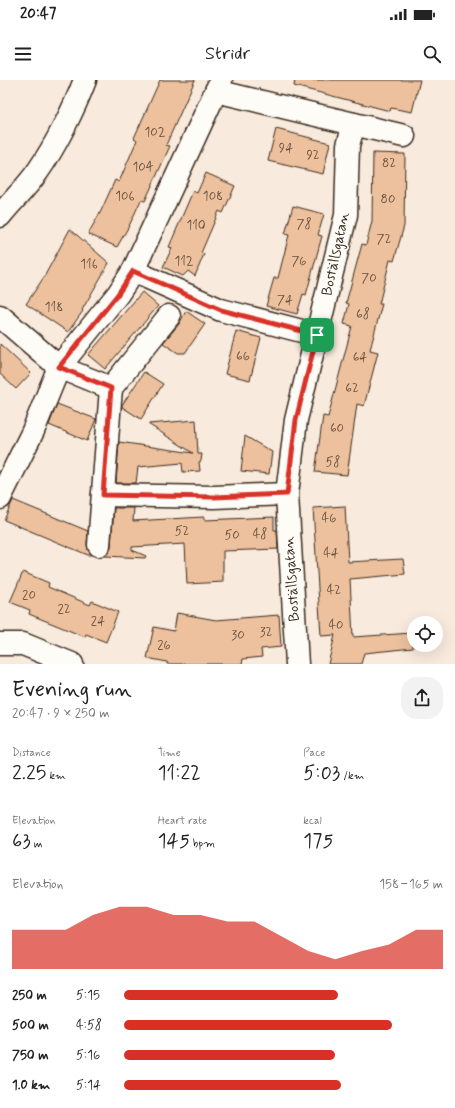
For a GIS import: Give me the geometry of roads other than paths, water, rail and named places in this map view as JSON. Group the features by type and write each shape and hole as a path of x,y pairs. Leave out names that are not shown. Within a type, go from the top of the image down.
{"street":[{"path":"0,216 38,171 60,134 78,99 85,80"},
{"path":"0,498 33,431 59,367 118,294 133,271 218,86 354,124 404,136"},
{"name":"Boställsgatan","path":"297,664 287,494 296,420 346,215 348,146 354,124"},
{"path":"133,271 221,310 317,335"},
{"path":"0,316 59,367 111,388"},
{"path":"99,545 111,388 169,316"},
{"path":"103,495 214,497 287,494"},
{"path":"0,644 23,644 72,664"}]}
